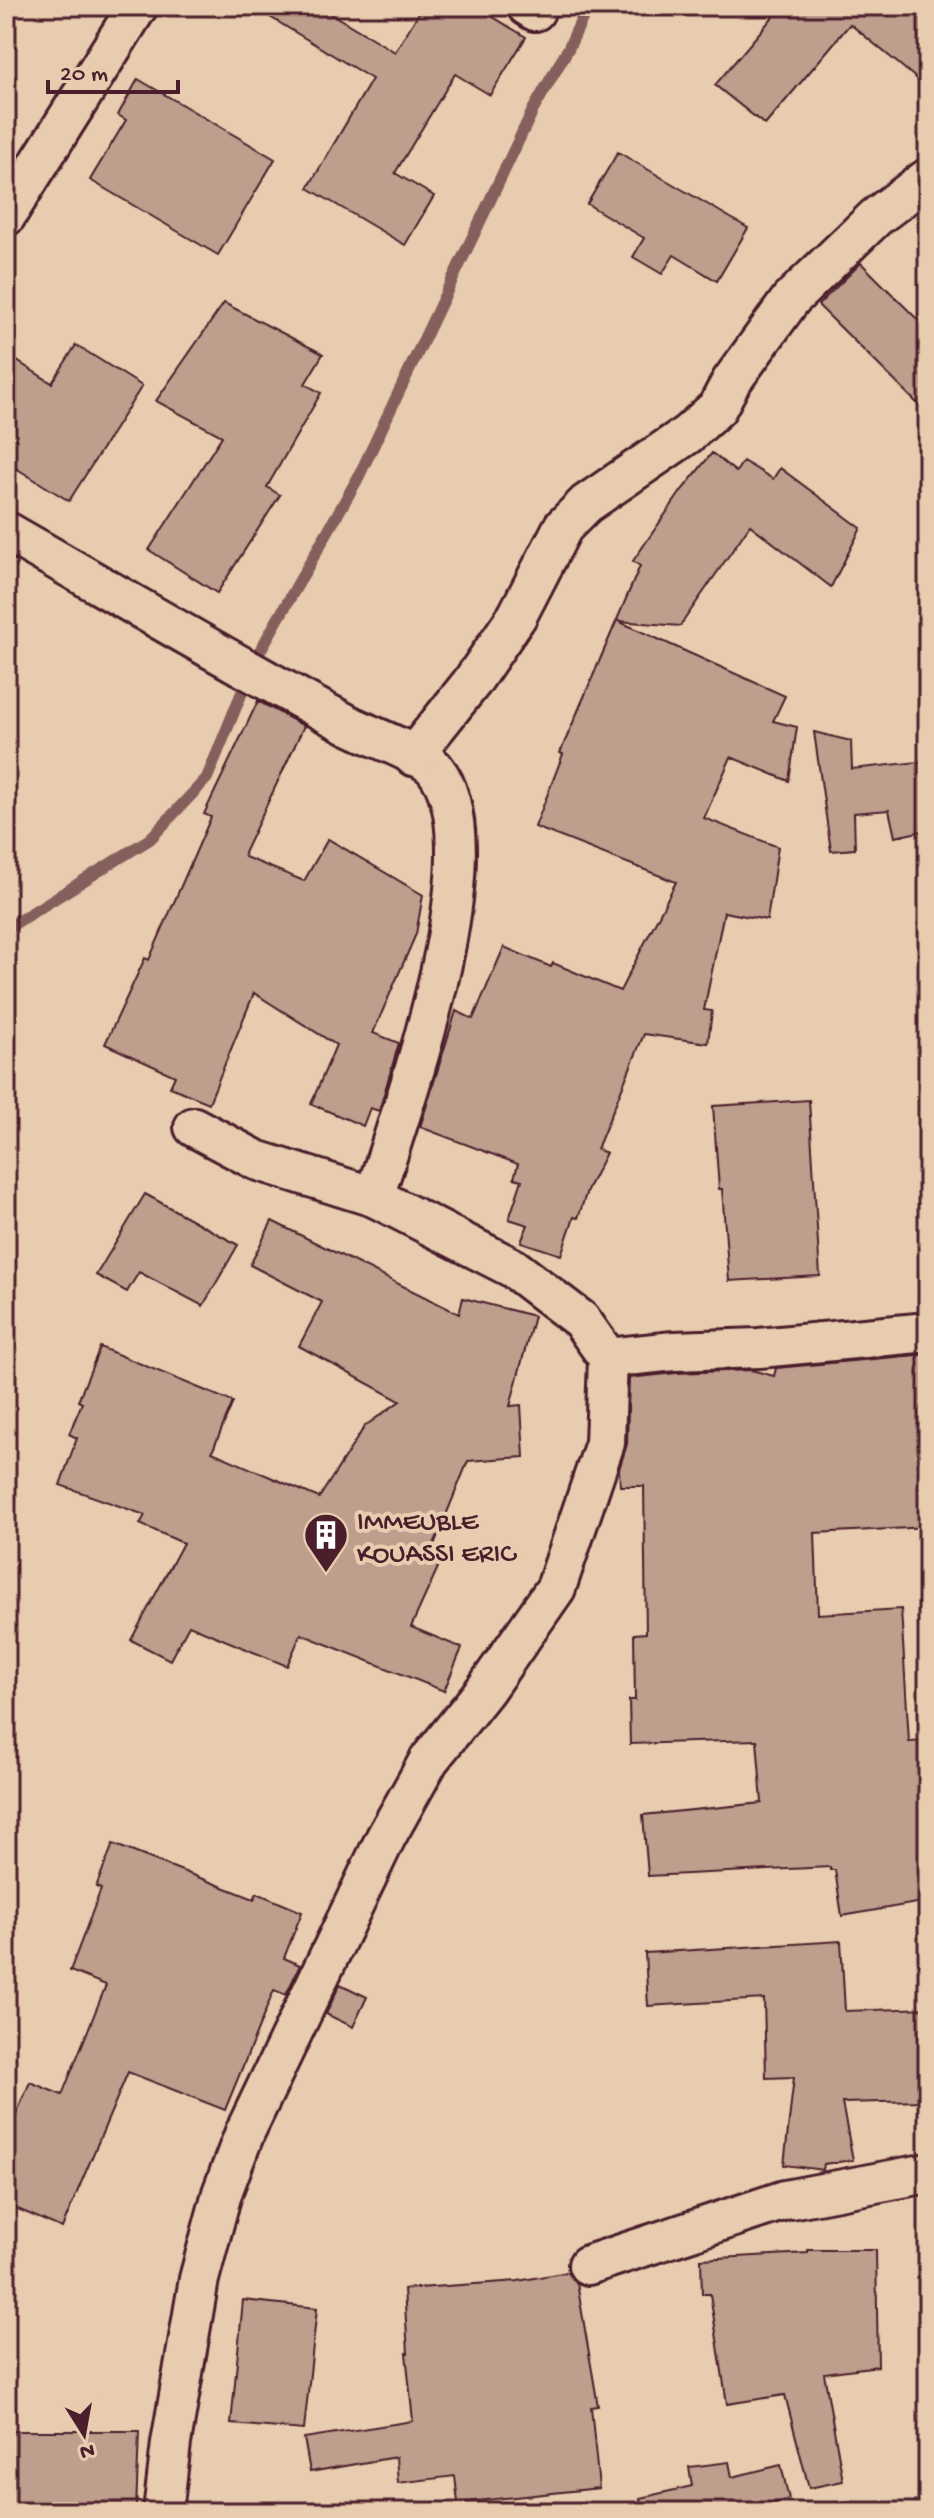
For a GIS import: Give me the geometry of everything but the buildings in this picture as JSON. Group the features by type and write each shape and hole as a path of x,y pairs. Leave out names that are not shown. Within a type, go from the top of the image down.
{"street":[{"path":"6,216 138,6"},
{"path":"413,756 472,682 517,616 563,527 586,504 688,434 717,408 731,382 791,299 876,217 928,178"},
{"path":"6,531 256,674 434,768 449,797 456,833 450,924 433,1011 374,1197"},
{"path":"163,2512 171,2443 199,2279 222,2193 245,2132 386,1837 429,1760 485,1690 556,1588 605,1443 608,1358 581,1320 513,1268 374,1197 256,1160 194,1127"},
{"path":"608,1358 928,1332"},
{"path":"588,2265 785,2200 928,2173"}],"waterway":[{"path":"6,929 150,839 207,778 256,658 358,478 533,110 568,49 588,6"}],"place":[{"name":"IMMEUBLE KOUASSI ERIC","path":"326,1574"}]}
